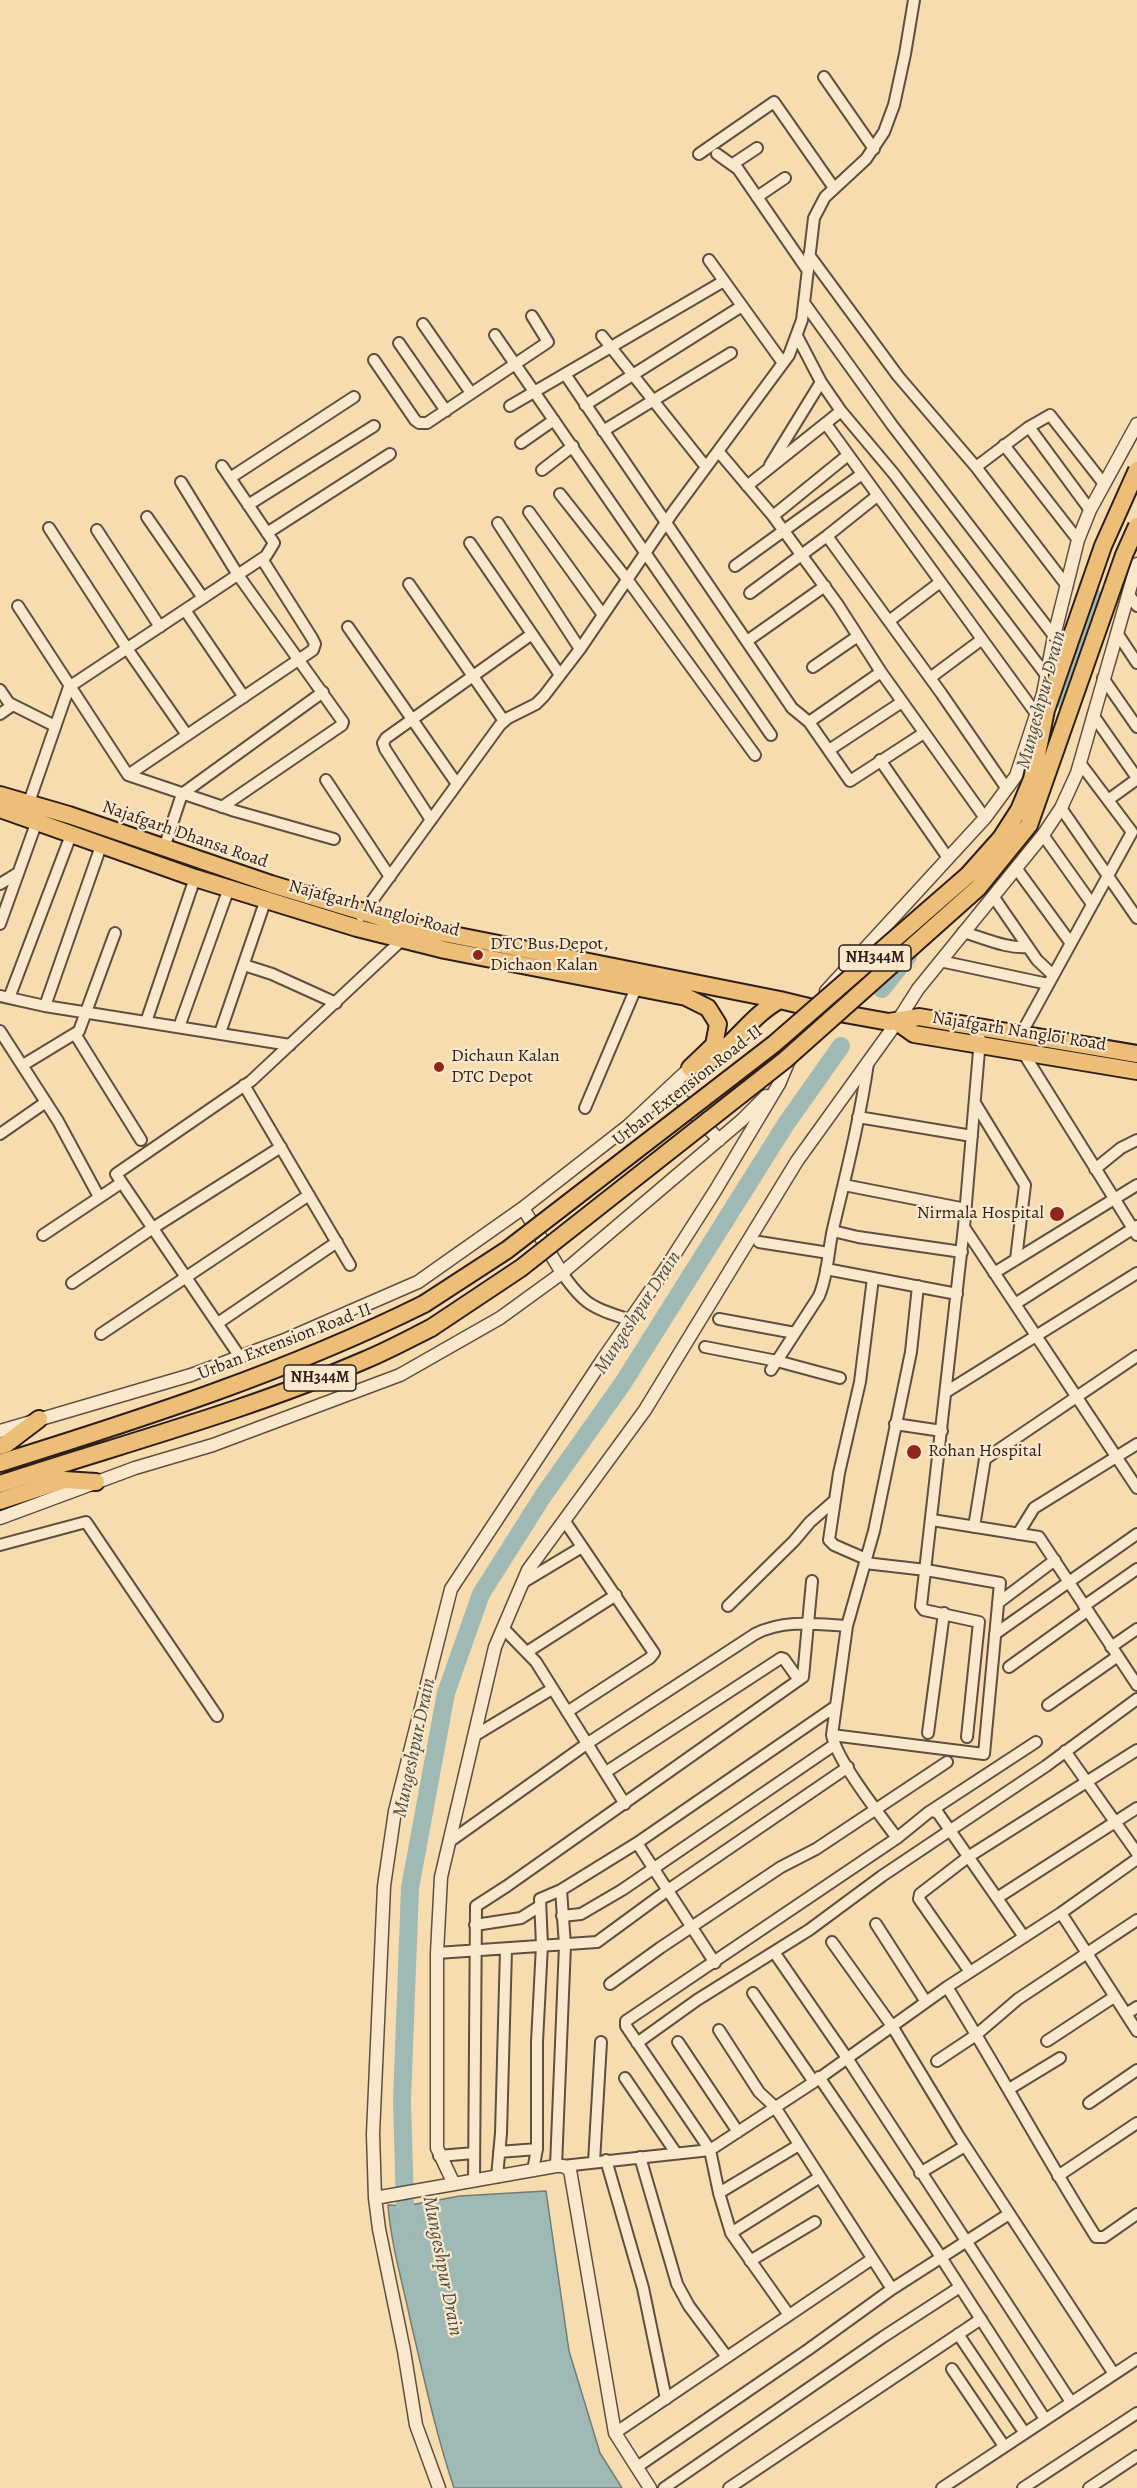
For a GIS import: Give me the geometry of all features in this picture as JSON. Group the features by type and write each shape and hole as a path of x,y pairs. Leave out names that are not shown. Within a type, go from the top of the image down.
{"main road":[{"name":"Urban Extension Road-II","path":"0,1462 287,1366 358,1337 424,1304 507,1250 774,1044 960,883 1001,838 1019,810 1032,779 1046,710 1103,546 1137,470"},
{"name":"NH344M","path":"0,1484 205,1419 296,1387 365,1360 431,1328 520,1268 785,1060 978,888 1029,825 1124,555 1137,526"},
{"name":"Najafgarh Dhansa Road","path":"0,795 30,814 164,848 270,884 360,920"},
{"name":"Najafgarh Nangloi Road","path":"0,809 30,814 71,835 101,846 266,899 527,959 636,988 686,997 701,1003 714,1015 718,1024 714,1045 690,1068"},
{"path":"527,959 780,1000"},
{"name":"Najafgarh Nangloi Road","path":"780,1000 813,1009 897,1022 919,1017 1024,1054 1137,1071"},
{"path":"690,1068 708,1063 726,1048 764,1008 780,1000"},
{"name":"Najafgarh Nangloi Road","path":"980,1037 1020,1036 1137,1054"},
{"path":"0,1446 39,1419"},
{"path":"0,1501 64,1480 96,1482"}],"street":[{"path":"360,920 504,721 536,704 580,649 666,522 783,363 797,336 805,304 814,218 825,197 874,149 884,132 894,105 914,0"},
{"path":"824,77 874,149"},
{"path":"699,154 774,102 834,188"},
{"path":"733,164 757,148"},
{"path":"717,154 733,164 808,271"},
{"path":"757,198 784,178"},
{"path":"809,255 898,376 975,467 1067,586"},
{"path":"709,260 783,363"},
{"path":"510,406 724,281"},
{"path":"805,304 892,425 1054,636"},
{"path":"585,405 742,306"},
{"path":"374,360 419,423 427,423 548,342 532,316"},
{"path":"423,324 471,393"},
{"path":"495,335 771,735"},
{"path":"602,336 706,467"},
{"path":"797,336 821,382 841,411 894,474 1047,675"},
{"path":"399,343 446,411"},
{"path":"603,431 731,353"},
{"path":"565,374 792,708 809,722 850,781 924,733"},
{"path":"765,472 821,382"},
{"path":"230,478 354,397"},
{"path":"747,486 841,411"},
{"path":"975,467 1029,427 1050,415 1104,484"},
{"path":"521,443 554,420"},
{"path":"826,424 1036,715"},
{"path":"439,2488 416,2426 402,2340 379,2229 375,2198 373,2134 384,1886 395,1811 452,1590 676,1252 779,1084 813,1009 985,818 1007,789 1021,764 1036,715 1078,540 1090,510 1137,424"},
{"path":"248,505 374,426"},
{"path":"1029,427 1090,510"},
{"path":"1004,445 1078,540"},
{"path":"542,470 573,447"},
{"path":"718,452 773,516 825,586 880,672 985,818"},
{"path":"267,533 390,454"},
{"path":"773,516 848,455"},
{"path":"0,924 18,873 30,814 55,726 69,687 262,559 274,543 222,466"},
{"path":"735,566 862,474"},
{"path":"181,482 238,575 342,719 342,725 222,807"},
{"path":"560,494 627,579 755,755"},
{"path":"750,593 877,496"},
{"path":"530,512 603,615"},
{"path":"147,517 203,598"},
{"path":"498,523 580,649"},
{"path":"49,528 128,650 187,735"},
{"path":"97,530 160,627"},
{"path":"827,536 1007,789"},
{"path":"470,543 560,675"},
{"path":"128,775 313,650 315,645 262,559"},
{"path":"454,2184 437,2148 437,1953 441,1877 495,1647 522,1582 528,1570 645,1410 796,1161 918,990 1043,835 1061,808 1080,763 1137,564"},
{"path":"889,621 939,583"},
{"path":"409,584 504,721"},
{"path":"747,641 825,586"},
{"path":"1128,593 1137,606"},
{"path":"18,606 128,775 222,807 334,839"},
{"path":"185,610 244,697"},
{"path":"348,627 457,784"},
{"path":"1117,633 1137,663"},
{"path":"431,820 383,743 386,738 532,634"},
{"path":"813,667 858,636"},
{"path":"930,678 981,640"},
{"path":"809,722 880,672"},
{"path":"1103,678 1137,727"},
{"path":"0,690 6,700 13,705 55,726"},
{"path":"164,848 182,794 323,692"},
{"path":"829,750 902,702"},
{"path":"0,714 13,705"},
{"path":"1093,715 1137,778 1108,800"},
{"path":"880,760 948,858"},
{"path":"1020,1036 1070,942 1110,876 1132,832 1080,763"},
{"path":"326,780 390,877"},
{"path":"1061,808 1137,918"},
{"path":"71,835 4,997 45,1006 290,1045"},
{"path":"1043,835 1092,904"},
{"path":"45,1006 101,846"},
{"path":"1016,868 1070,942"},
{"path":"0,884 18,873"},
{"path":"146,1022 195,878"},
{"path":"180,1027 229,888"},
{"path":"993,896 1044,967 1050,980"},
{"path":"220,1033 266,899"},
{"path":"963,932 1000,943 1028,947"},
{"path":"23,1065 75,1034 81,1027 115,933"},
{"path":"240,1357 117,1179 118,1172 244,1085 336,1003 408,933"},
{"path":"940,961 1050,980"},
{"path":"244,965 272,974 336,1003"},
{"path":"585,1108 636,988"},
{"path":"0,1031 46,1102 99,1197"},
{"path":"75,1034 141,1140"},
{"path":"967,1737 980,1623 978,1620 921,1608 962,1252 980,1037"},
{"path":"1015,1304 1136,1230 1095,1169 1024,1054"},
{"path":"774,1365 819,1296 844,1185 868,1061"},
{"path":"0,1431 174,1381 287,1339 418,1282 524,1208 628,1126 690,1068"},
{"path":"0,1518 96,1482 213,1445 400,1375 500,1318 562,1273 719,1140 779,1084"},
{"path":"244,1085 350,1264"},
{"path":"670,1087 719,1140"},
{"path":"0,1134 46,1102"},
{"path":"975,1103 1025,1185 1016,1260"},
{"path":"858,1117 972,1136"},
{"path":"1095,1169 1121,1148 1137,1140"},
{"path":"72,1283 153,1228 281,1147"},
{"path":"43,1235 121,1183"},
{"path":"844,1185 966,1209"},
{"path":"994,1273 1137,1185"},
{"path":"101,1334 309,1195"},
{"path":"524,1208 573,1290 590,1306 630,1320"},
{"path":"964,1227 1136,1483"},
{"path":"833,1231 858,1237 962,1252"},
{"path":"218,1323 337,1242"},
{"path":"759,1242 829,1253"},
{"path":"826,1269 957,1294"},
{"path":"946,1392 1037,1338 1137,1273"},
{"path":"562,1916 581,1914 622,1890 833,1740 984,1754 1000,1583 865,1561 829,1540 834,1501 860,1382 873,1278"},
{"path":"897,1838 848,1767 833,1740 847,1626 874,1531 910,1352 918,1286"},
{"path":"719,1319 795,1333"},
{"path":"705,1347 774,1365 840,1378"},
{"path":"974,1527 985,1459 1137,1356"},
{"path":"894,1424 942,1431"},
{"path":"1018,1534 1035,1508 1137,1444"},
{"path":"728,1606 794,1541 810,1522 834,1501"},
{"path":"564,1520 652,1649 653,1656 567,1712"},
{"path":"932,1520 1039,1537 1137,1685"},
{"path":"0,1545 86,1522 217,1716"},
{"path":"995,1634 1137,1534"},
{"path":"522,1582 582,1547"},
{"path":"998,1603 1055,1560"},
{"path":"1009,1667 1137,1569"},
{"path":"474,2181 476,1906 625,1804 804,1676 812,1581"},
{"path":"527,1652 616,1595"},
{"path":"928,1733 944,1613"},
{"path":"449,1842 588,1743 755,1634 776,1625 847,1626"},
{"path":"503,1628 527,1652 588,1743 625,1804"},
{"path":"1048,1705 1115,1652 1137,1629"},
{"path":"606,1772 781,1658 799,1680"},
{"path":"474,1736 552,1689"},
{"path":"637,2043 697,2000 774,1952 950,1832 1137,1699"},
{"path":"533,2170 537,2149 537,2042 542,1945 539,1901 542,1897 561,1890 638,1843 836,1706"},
{"path":"789,2315 731,2233 719,2193 710,2150 637,2043 626,2026 626,2021 897,1838 929,1812 1036,1742"},
{"path":"970,1972 918,1896 968,1857 1137,1750"},
{"path":"1065,1751 1137,1853"},
{"path":"610,1984 692,1927 948,1762"},
{"path":"437,1953 597,1942 668,1890 848,1767"},
{"path":"997,1898 1137,1808"},
{"path":"929,1812 933,1811 938,1814 1024,1937"},
{"path":"638,1843 715,1963"},
{"path":"375,2198 560,2166 710,2150 817,2079 946,1988 1061,1913 1137,1859"},
{"path":"560,2166 565,1945 561,1890"},
{"path":"475,1925 521,1917 540,1906"},
{"path":"1061,1913 1137,2031"},
{"path":"938,2061 976,2035 1018,1999 1137,1920"},
{"path":"876,1924 926,2002"},
{"path":"832,1942 892,2026 965,2146 1114,2374"},
{"path":"497,2177 506,1949"},
{"path":"774,1952 847,2058 1071,2402"},
{"path":"946,1988 1009,2089 1058,2176 1096,2237 1104,2237 1137,2214"},
{"path":"753,1993 817,2079 942,2259 1045,2419"},
{"path":"1047,2041 1114,1997"},
{"path":"1126,2014 1137,2007"},
{"path":"718,2030 759,2092 775,2107 891,2289"},
{"path":"601,2042 600,2161 643,2288 666,2398"},
{"path":"678,2042 738,2132"},
{"path":"1009,2089 1060,2058"},
{"path":"1089,2103 1137,2070"},
{"path":"625,2078 676,2153"},
{"path":"1058,2176 1137,2123"},
{"path":"719,2193 799,2145"},
{"path":"920,2173 965,2146"},
{"path":"499,2152 537,2149"},
{"path":"439,2156 474,2153"},
{"path":"640,2157 677,2284 689,2306 727,2357"},
{"path":"560,2166 571,2174 615,2433 651,2488"},
{"path":"731,2233 819,2177"},
{"path":"637,2467 809,2349 891,2289 942,2259 1009,2214"},
{"path":"750,2261 815,2222"},
{"path":"615,2433 872,2259"},
{"path":"664,2488 883,2337 960,2287"},
{"path":"729,2488 981,2319"},
{"path":"958,2334 1024,2432"},
{"path":"942,2488 1137,2359"},
{"path":"952,2369 1004,2446"},
{"path":"1023,2488 1137,2413"},
{"path":"1089,2488 1137,2456"}],"water":[{"path":"546,2191 569,2351 600,2453 622,2488 454,2488 436,2427 411,2323 394,2250 388,2205 405,2206 460,2196"}],"waterway":[{"name":"Mungeshpur Drain","path":"1066,703 1092,596"},
{"name":"Mungeshpur Drain","path":"882,989 908,956"},
{"name":"Mungeshpur Drain","path":"411,2228 405,2206 402,2101 410,1888 446,1693 481,1594 543,1496 623,1383 786,1124 841,1046"}],"place":[{"name":"DTC Bus Depot, Dichaon Kalan","path":"478,955"},
{"name":"Dichaun Kalan DTC Depot","path":"439,1067"},
{"name":"Nirmala Hospital","path":"1057,1214"},
{"name":"Rohan Hospital","path":"914,1452"}]}
